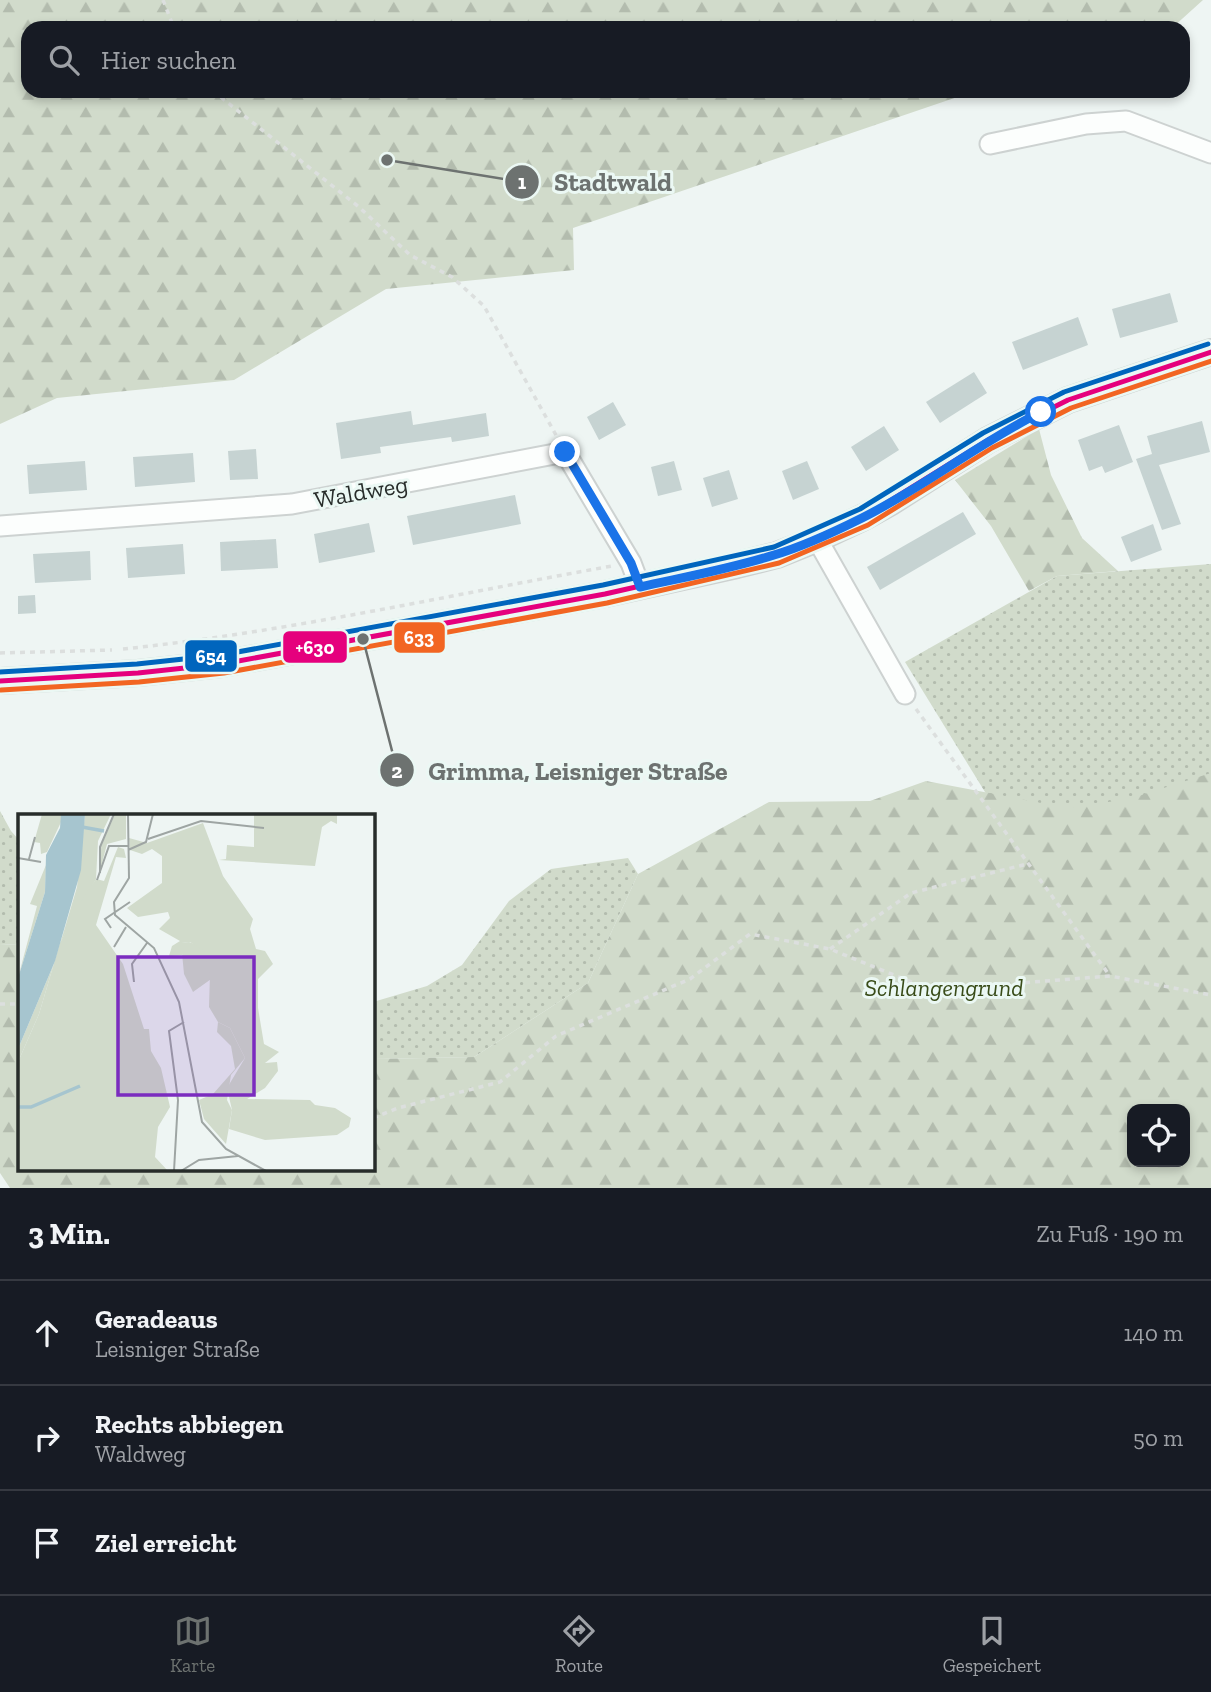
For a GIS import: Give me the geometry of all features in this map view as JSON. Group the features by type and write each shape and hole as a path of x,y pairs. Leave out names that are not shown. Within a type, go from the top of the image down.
{"main road":[{"path":"0,681 138,673 222,664 640,587 777,555 817,540 891,502 988,440 1041,412 1068,400 1211,352"}],"street":[{"path":"990,144 1086,124 1126,121 1211,153"},
{"name":"Waldweg","path":"0,526 292,504 565,452"},
{"path":"565,452 631,563 640,587"},
{"path":"817,540 905,694"}],"path":[{"path":"163,0 171,21"},
{"path":"222,98 359,206 410,255 452,277 484,306 565,452"},
{"path":"0,653 121,649 210,639 631,563"},
{"path":"905,694 1110,976"},
{"path":"830,949 911,893 1028,863"},
{"path":"374,1118 398,1108 500,1082 556,1036 690,979 750,934 830,949 931,989 1110,976 1211,995"},
{"path":"0,1004 18,1004"}],"green space":[{"path":"0,0 1203,0 1180,21 21,21 21,98 954,98 573,228 574,270 386,289 234,380 57,398 0,424"},
{"path":"1039,429 1051,475 1082,538 1118,571 1057,576 1029,591 991,526 955,480"},
{"path":"1211,564 1211,792 1028,841 985,792 905,662 1057,576"},
{"name":"Schlangengrund","path":"1211,773 1211,1188 10,1188 0,1173 0,944 18,945 18,1170 374,1170 376,1059 474,1057 588,983 638,874 769,802 870,801 926,781 1067,808 1129,799"},
{"path":"0,811 18,839 18,945 0,944"},
{"path":"628,858 638,874 588,983 474,1057 376,1059 374,1062 374,1002 427,986 462,965 509,901 551,869"}],"building":[{"path":"1170,293 1178,322 1120,338 1112,309"},
{"path":"1078,317 1088,345 1023,370 1012,342"},
{"path":"974,372 987,393 940,423 926,402"},
{"path":"613,402 626,425 599,440 587,417"},
{"path":"411,411 413,425 486,413 489,436 452,442 451,437 380,447 381,453 341,459 336,423"},
{"path":"1202,421 1210,452 1159,465 1181,524 1162,530 1136,459 1152,454 1147,436"},
{"path":"1119,425 1133,462 1105,473 1102,466 1089,471 1078,440"},
{"path":"884,426 899,450 866,471 851,447"},
{"path":"256,449 258,479 230,480 228,451"},
{"path":"193,453 195,482 135,487 133,457"},
{"path":"85,461 87,490 29,494 27,465"},
{"path":"674,461 682,490 658,496 651,467"},
{"path":"807,461 819,489 793,500 782,471"},
{"path":"729,470 738,499 712,507 703,478"},
{"path":"515,495 521,524 413,545 407,516"},
{"path":"963,512 976,534 880,590 867,567"},
{"path":"369,523 375,552 319,563 314,534"},
{"path":"1153,524 1162,550 1131,562 1121,537"},
{"path":"276,539 278,568 221,571 220,542"},
{"path":"183,544 185,574 128,578 126,548"},
{"path":"90,551 91,580 35,583 33,554"},
{"path":"35,595 36,613 18,614 18,596"}],"transit line":[{"name":"654","path":"0,672 137,664 221,655 603,585 774,547 860,509 983,433 1064,392 1208,344"},
{"name":"+630","path":"0,681 138,673 222,664 605,594 777,555 864,517 988,440 1068,400 1211,352"},
{"name":"633","path":"1,690 139,682 224,673 607,603 779,563 868,525 992,448 1071,408 1211,361"}],"place":[{"name":"Stadtwald","path":"387,160"},
{"name":"Grimma, Leisniger Straße","path":"363,639"}],"route":[{"path":"565,452 631,563 640,587 777,555 817,540 891,502 988,440 1041,412"}]}
